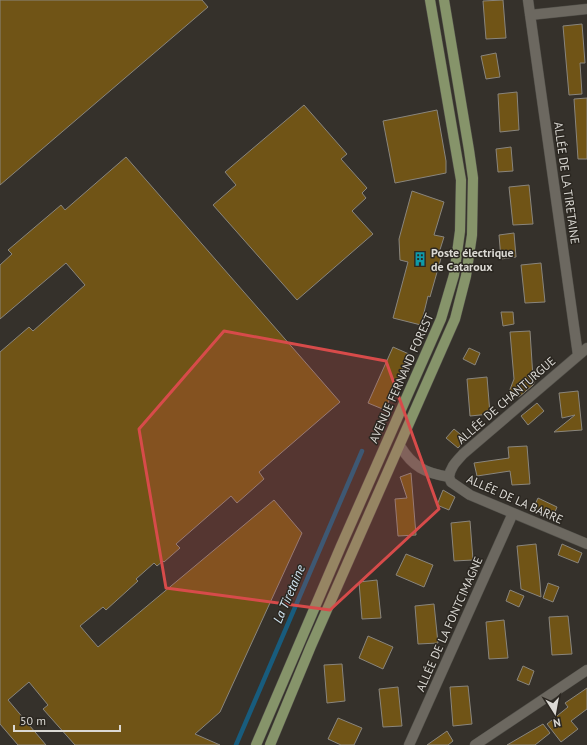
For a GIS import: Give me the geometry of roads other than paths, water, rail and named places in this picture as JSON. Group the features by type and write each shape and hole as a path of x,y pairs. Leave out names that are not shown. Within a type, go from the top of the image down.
{"main road":[{"name":"AVENUE FERNAND FOREST","path":"256,745 338,553 441,319 454,275 460,231 461,180 430,0"},
{"path":"270,745 311,646 456,319 466,276 472,235 473,178 444,0"}],"street":[{"name":"ALLÉE DE LA TIRETAINE","path":"528,0 578,355"},
{"path":"530,15 587,9"},
{"name":"ALLÉE DE CHANTURGUE","path":"449,477 452,466 463,454 587,348"},
{"name":"ALLÉE DE LA BARRE","path":"400,446 412,463 424,470 437,475 449,477 451,482 459,488 512,513 587,544"},
{"name":"ALLÉE DE LA FONTCIMAGNE","path":"409,745 512,513"},
{"path":"474,745 587,670"}],"waterway":[{"name":"La Tiretaine","path":"236,745 362,451"}],"place":[{"name":"Poste électrique de Cataroux","path":"420,259"}]}
